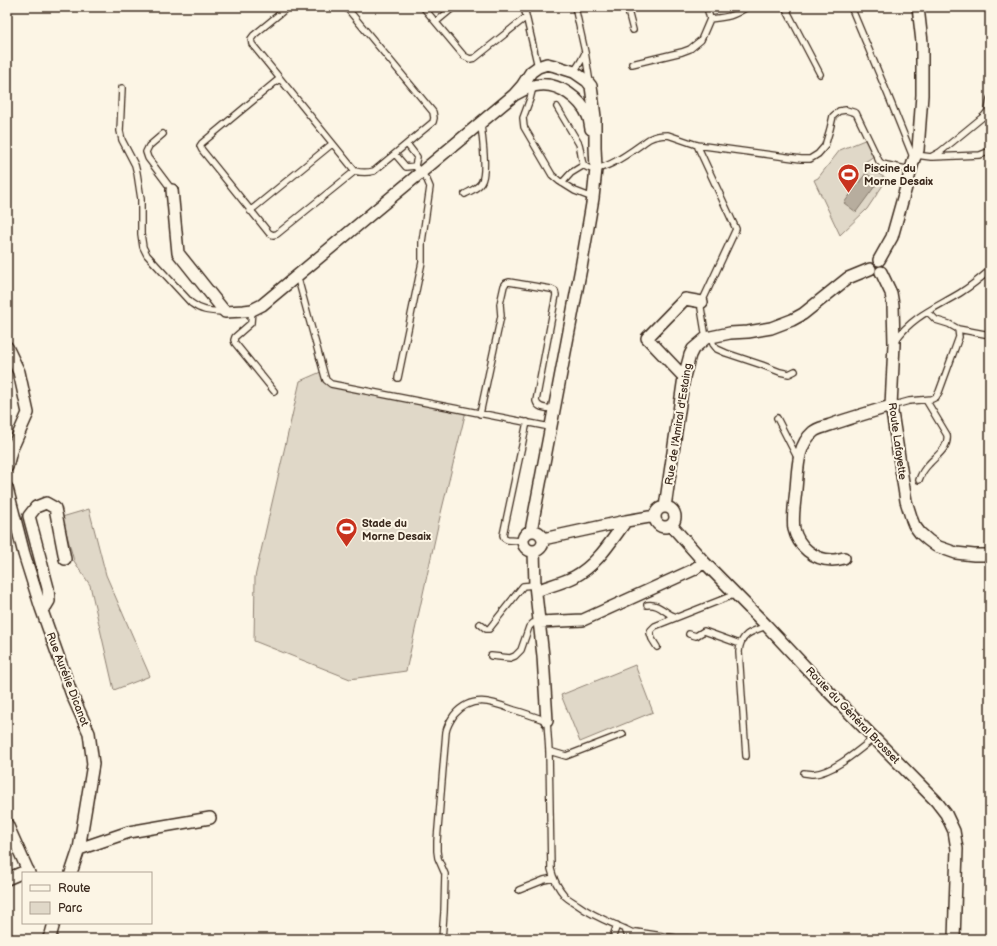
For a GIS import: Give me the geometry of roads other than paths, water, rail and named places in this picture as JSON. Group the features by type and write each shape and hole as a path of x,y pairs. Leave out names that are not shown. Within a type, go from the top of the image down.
{"street":[{"path":"879,260 892,237 918,150 922,42 918,7"},
{"path":"531,531 581,268 593,198 596,169 595,117 591,90 587,81 574,72 547,64 535,70 530,75 536,86"},
{"path":"172,190 178,253 225,312 252,310 262,305 418,169 481,123 514,95 535,70"},
{"path":"514,95 536,86 553,87 566,92 580,104 589,118 595,147"},
{"path":"580,104 588,103 591,90"},
{"path":"870,269 869,267 871,262 874,260 879,260"},
{"path":"870,269 875,273 881,272 884,267 879,260"},
{"path":"709,337 771,328 792,320 803,314 848,278 870,269"},
{"name":"Route Lafayette","path":"881,272 891,293 893,304 894,344 891,406 906,501 914,525 920,533 936,546 956,553 974,556 990,555"},
{"path":"684,377 647,338 685,299 702,302"},
{"name":"Rue de l'Amiral d'Estaing","path":"665,507 684,377 693,349 709,337"},
{"path":"7,347 19,372 28,413 11,451 7,467"},
{"path":"844,558 832,560 816,556 809,552 798,538 794,529 799,461 802,445 816,430 891,406"},
{"name":"Rue Aurélie Dicanot","path":"7,488 24,554 41,608 72,695 89,733 94,764 78,849 71,872"},
{"path":"41,608 46,606 49,601 48,588 29,516 36,507 46,503 54,508 65,559"},
{"path":"665,507 669,508 673,513 674,519 671,525 665,527 656,523 655,513 665,507"},
{"path":"543,539 655,516"},
{"path":"536,588 570,579 578,574 596,560 626,521"},
{"name":"Route du Général Brosset","path":"671,525 704,562 946,814 954,831 957,849 954,939"},
{"path":"534,530 540,533 543,539 540,549 534,552 524,548 522,541 525,534 531,531 534,530"},
{"path":"534,552 547,721"},
{"path":"540,622 583,620 693,570 704,562"},
{"path":"78,849 129,832 210,818"},
{"path":"7,824 28,871"},
{"path":"7,880 22,874"},
{"path":"48,924 52,937"},
{"path":"52,937 54,924"}],"lane":[{"path":"288,7 254,35 251,39 252,44 355,171 362,173 374,171 433,122 434,118 433,112 346,7"},
{"path":"423,7 464,56 470,59 475,58 525,18"},
{"path":"436,22 454,7"},
{"path":"524,7 535,70"},
{"path":"575,7 585,52 591,90"},
{"path":"627,7 633,30"},
{"path":"632,64 690,49 701,40 704,34 710,19 707,7"},
{"path":"710,19 731,16 747,7"},
{"path":"785,7 820,74"},
{"path":"851,7 914,161"},
{"path":"574,72 582,61 585,52"},
{"path":"279,79 200,146 250,210 269,233 277,234 355,171"},
{"path":"536,86 523,118 524,127 552,175 575,191 593,198"},
{"path":"122,88 120,131 122,140 135,165 137,173 141,199 141,234 143,247 147,255 198,309 225,312"},
{"path":"931,157 940,152 984,116 988,111 990,99"},
{"path":"557,107 579,144 584,165 588,168 596,169 614,162 654,137 668,135 697,145 810,159 818,154 825,146 833,116 838,111 846,110 856,113 879,161 882,164 914,161 931,157 980,155 990,151"},
{"path":"465,194 480,185 483,176 484,166 481,123"},
{"path":"163,134 149,146 146,152 148,158 172,190"},
{"path":"250,210 332,144"},
{"path":"407,144 417,157 418,169"},
{"path":"697,145 736,229 702,302 701,308 709,337 717,349 726,353 780,372 789,374 795,371"},
{"path":"395,154 406,166 418,169 428,180 430,187 422,242 422,262 398,378"},
{"path":"562,183 571,174 584,165"},
{"path":"894,344 907,326 918,317 961,292 990,270"},
{"path":"297,275 325,377 331,384 550,427"},
{"path":"480,414 501,316 500,304 506,283 509,282 555,291 556,295 536,401 536,404 540,407 554,409"},
{"path":"252,310 251,323 235,337 234,340 274,391"},
{"path":"928,312 936,320 949,324 958,330 990,335"},
{"path":"891,406 909,401 926,400 936,397 959,337 958,330"},
{"path":"919,480 921,474 942,451 947,439 947,434 926,400"},
{"path":"777,418 799,461"},
{"path":"522,541 507,540 503,535 527,422"},
{"path":"480,624 486,629 489,629 523,586 536,588"},
{"path":"657,647 650,634 651,630 655,626 736,594"},
{"path":"647,605 657,605 672,616 678,617"},
{"path":"491,656 510,658 515,656 521,650 529,627 533,623 540,622"},
{"path":"746,756 739,652 740,644 750,633 767,626"},
{"path":"689,634 696,636 704,631 740,644"},
{"path":"442,939 445,874 438,858 437,841 445,739 447,728 458,710 463,706 482,701 493,703 547,721 551,869 554,878 570,900 592,915 617,925 644,939"},
{"path":"549,751 566,756 623,734"},
{"path":"804,773 813,774 829,770 874,738"},
{"path":"519,890 544,880 554,878"},
{"path":"612,939 617,925"},
{"path":"625,929 629,939"},
{"path":"632,932 695,939"}],"place":[{"name":"Piscine du Morne Desaix","path":"849,194"},
{"name":"Stade du Morne Desaix","path":"347,548"}]}
